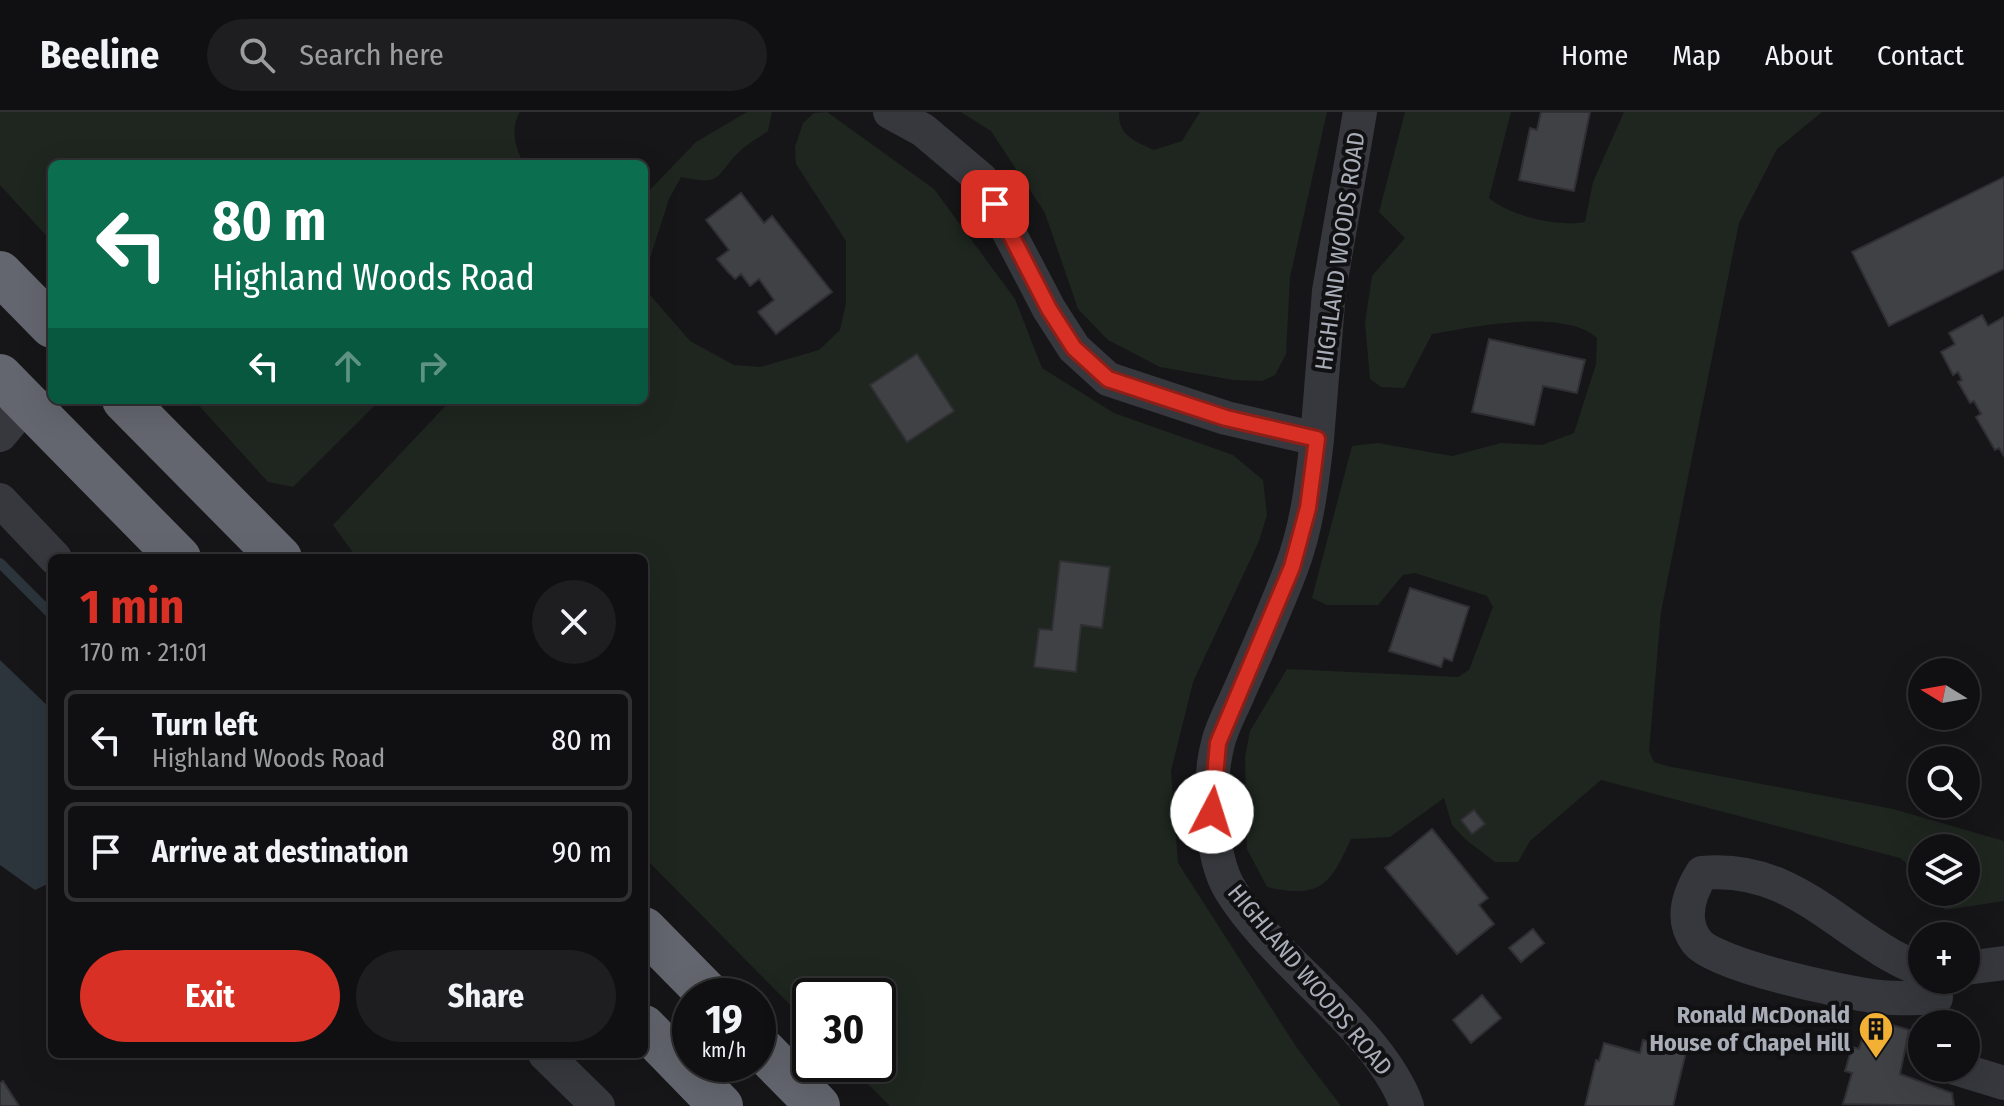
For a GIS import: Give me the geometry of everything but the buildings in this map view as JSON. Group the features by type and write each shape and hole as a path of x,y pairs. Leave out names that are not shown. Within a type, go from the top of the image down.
{"highway":[{"path":"0,273 48,322"},
{"path":"128,404 276,554"},
{"path":"9,405 175,554"},
{"path":"648,933 692,978"},
{"path":"648,1031 721,1106"},
{"path":"776,1063 818,1106"}],"street":[{"path":"890,112 923,130 981,179 1049,309 1074,348 1108,379 1226,418 1317,439"},
{"name":"HIGHLAND WOODS ROAD","path":"1360,112 1329,291 1308,508 1292,567 1218,743 1212,812 1217,854 1230,890 1271,942 1353,1027 1400,1088 1407,1106"},
{"path":"0,500 51,554"},
{"path":"1727,871 1782,884 1934,993 1879,997 1738,965 1698,944 1688,923 1688,904 1702,873 1727,871"},
{"path":"1980,966 2004,963"},
{"path":"549,1058 598,1106"},
{"path":"1980,1076 2004,1083"}],"shaded area":[{"path":"0,112 520,112 515,125 515,138 522,160 48,160 48,238 0,185"},
{"path":"747,112 772,112 768,131 741,150 718,176 705,180 681,177 669,199 648,265 648,192 696,142"},
{"path":"827,112 934,189 1015,299 1042,368 1114,413 1233,455 1263,480 1267,515 1259,541 1193,682 1171,771 1178,863 1297,1048 1341,1106 890,1106 866,1082 896,1082 896,978 792,978 792,1007 776,991 776,978 764,978 648,861 648,554 354,554 333,525 447,404 648,404 648,293 690,341 734,365 760,367 819,350 840,330 846,303 846,241 796,164 795,147 803,123 814,113"},
{"path":"961,112 1119,112 1125,132 1154,150 1182,141 1200,112 1327,112 1290,277 1286,354 1275,375 1262,381 1233,380 1160,367 1108,340 1078,309 1045,213 991,131"},
{"path":"1405,112 1511,112 1489,198 1521,215 1574,223 1585,222 1593,182 1624,112 1822,112 1777,149 1739,223 1661,612 1649,751 1654,762 1667,766 1893,809 1908,813 1908,818 1924,818 1980,834 1908,834 1908,865 1900,858 1601,780 1530,841 1518,862 1495,862 1465,839 1452,825 1444,798 1390,837 1351,839 1337,868 1321,885 1300,891 1267,887 1247,849 1245,757 1250,731 1287,669 1458,677 1469,670 1493,607 1487,596 1415,573 1403,575 1378,605 1327,605 1312,598 1352,446 1378,443 1452,456 1501,443 1542,445 1574,433 1596,364 1597,338 1582,329 1541,322 1470,327 1432,334 1404,388 1381,387 1370,379 1365,323 1372,276 1405,238 1379,212"},
{"path":"198,404 376,404 293,487 268,482"},
{"path":"0,660 48,706 48,884 35,890 0,865"},
{"path":"1980,834 2004,841 2004,901 1980,905"},
{"path":"1943,906 1971,906 1945,910"}],"waterway":[{"path":"0,563 48,611"}],"place":[{"name":"Ronald McDonald House of Chapel Hill","path":"1876,1060"}],"route":[{"path":"995,204 1049,309 1074,348 1108,379 1226,418 1317,439 1308,508 1292,567 1218,743 1212,812"}]}
